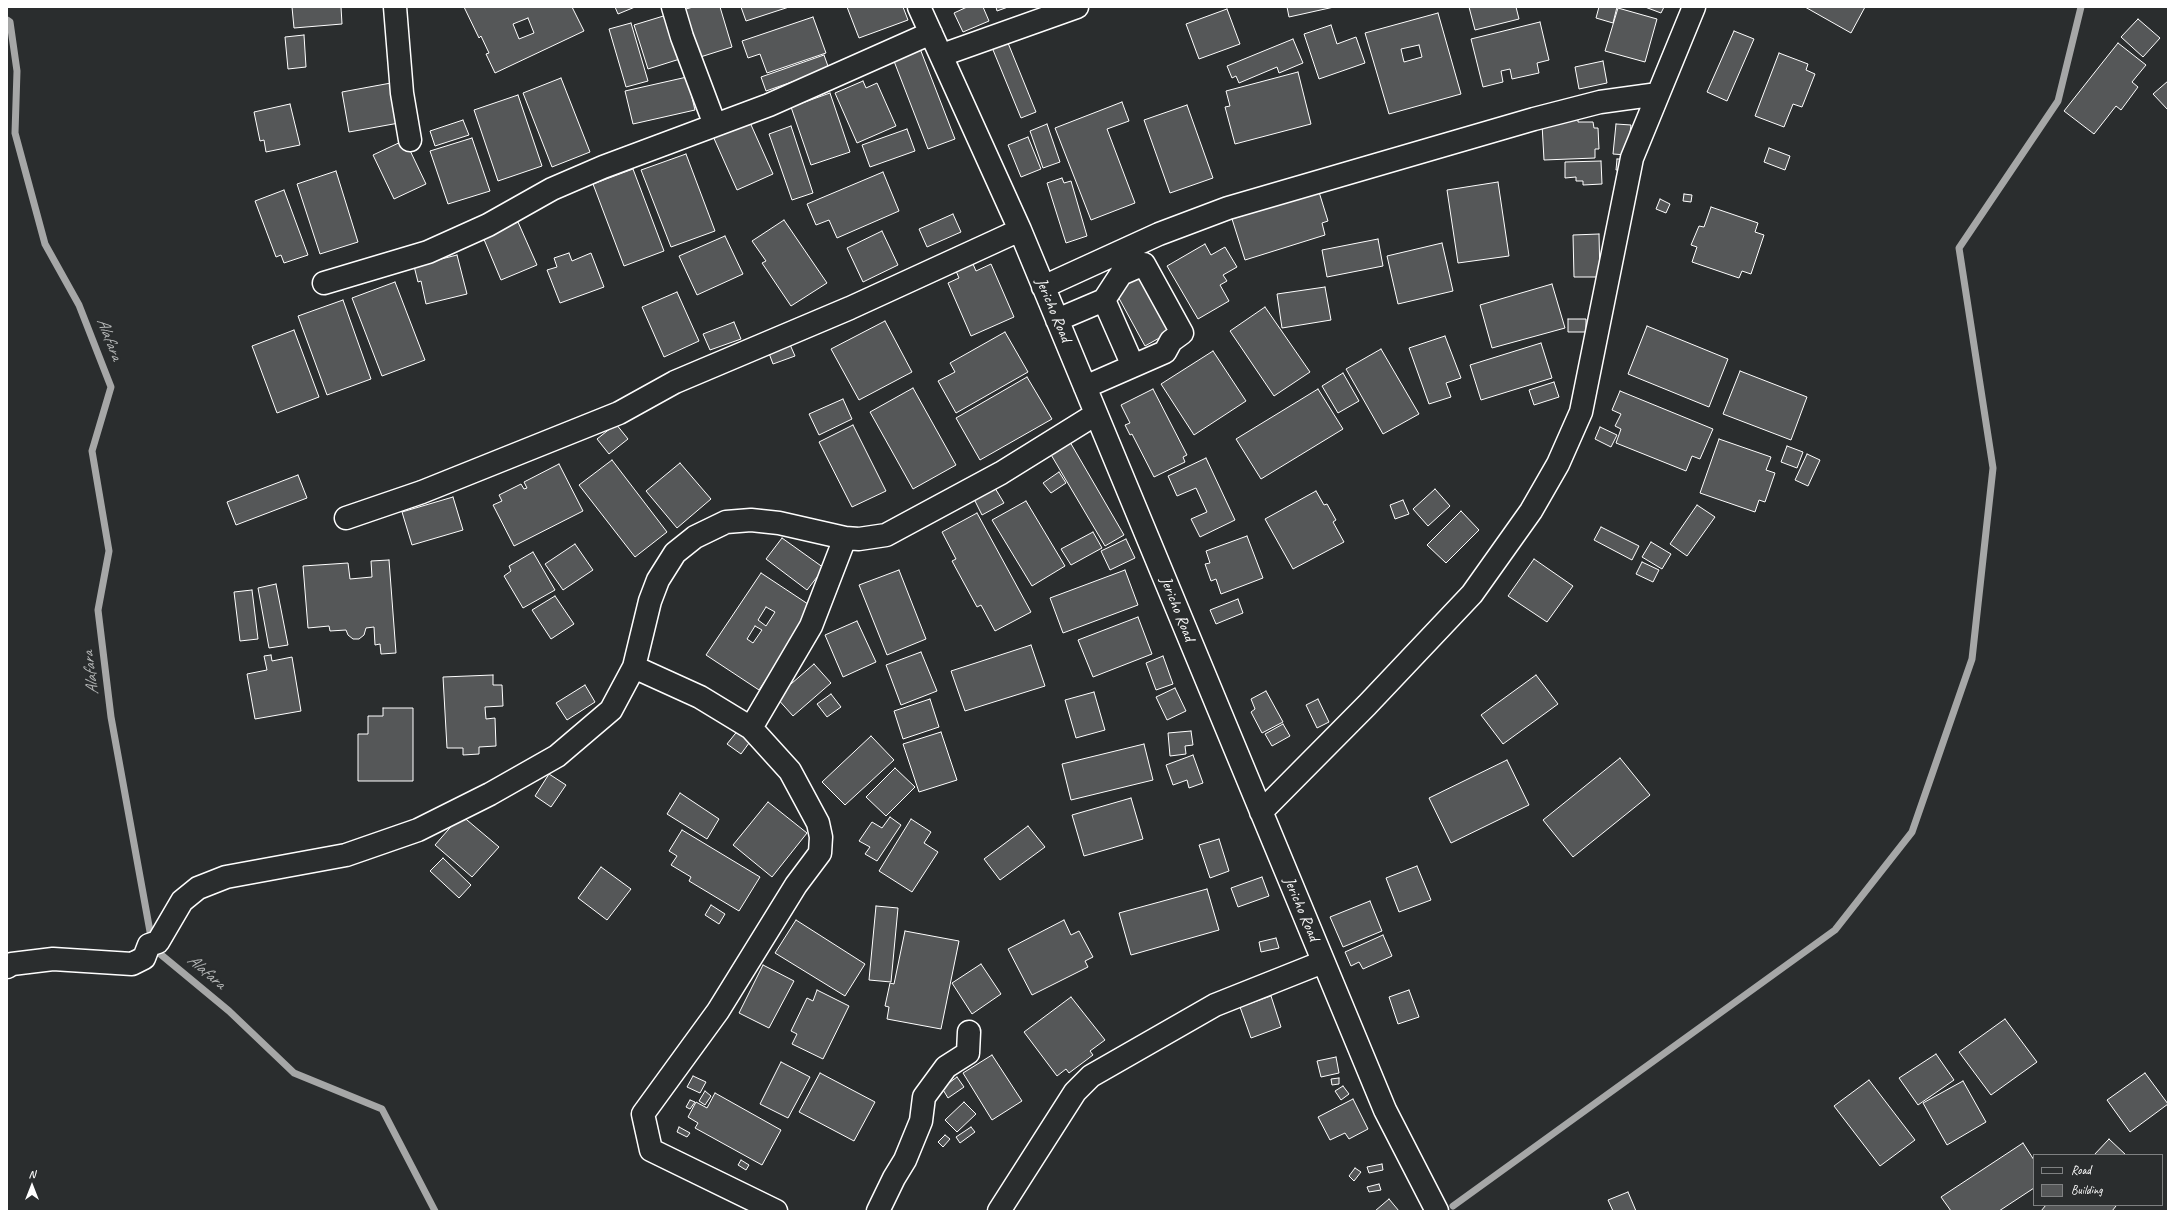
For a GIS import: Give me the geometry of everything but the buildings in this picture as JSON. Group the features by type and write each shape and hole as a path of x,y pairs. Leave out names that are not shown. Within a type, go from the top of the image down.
{"street":[{"path":"395,7 402,93 410,140"},
{"path":"673,7 682,37 715,125"},
{"name":"Jericho Road","path":"919,7 1020,230 1042,287 1085,387 1385,1110 1436,1211"},
{"path":"942,55 1076,7"},
{"path":"1261,812 1367,705 1472,594 1531,512 1558,464 1581,412 1632,158 1694,7"},
{"path":"324,283 428,252 488,225 552,189 768,105 931,33"},
{"path":"1042,287 1159,234 1228,208 1534,119 1600,102 1658,94"},
{"path":"346,518 422,492 619,413 674,382 850,308 1020,230"},
{"path":"1057,320 1104,300 1121,274 1144,264 1182,333 1171,341 1165,352 1085,387"},
{"path":"1104,300 1133,366"},
{"path":"7,967 12,964 53,959 132,964 144,958 149,945 158,942 182,901 198,888 226,877 346,854 418,830 490,794 557,756 610,710 634,667 650,601 658,580 675,553 695,537 726,522 750,520 779,523 844,538 859,539 886,535 1000,473 1096,414"},
{"path":"750,728 810,626 844,538"},
{"path":"634,667 700,697 750,728 793,778 818,823 821,837 820,853 796,885 718,1011 643,1114 650,1150 776,1211"},
{"path":"999,1211 1075,1092 1091,1076 1215,1005 1323,962"},
{"path":"878,1211 908,1153 920,1121 924,1097 946,1067 968,1052 968,1032"}],"waterway":[{"path":"1453,1206 1835,930 1912,832 1972,659 1993,468 1959,248 2058,101 2081,7"},
{"name":"Alafara","path":"7,20 10,22 17,71 15,133 45,244 79,305 111,387 92,451 109,551 98,610 111,717 153,948 229,1011 294,1073 382,1109 435,1211"}]}
